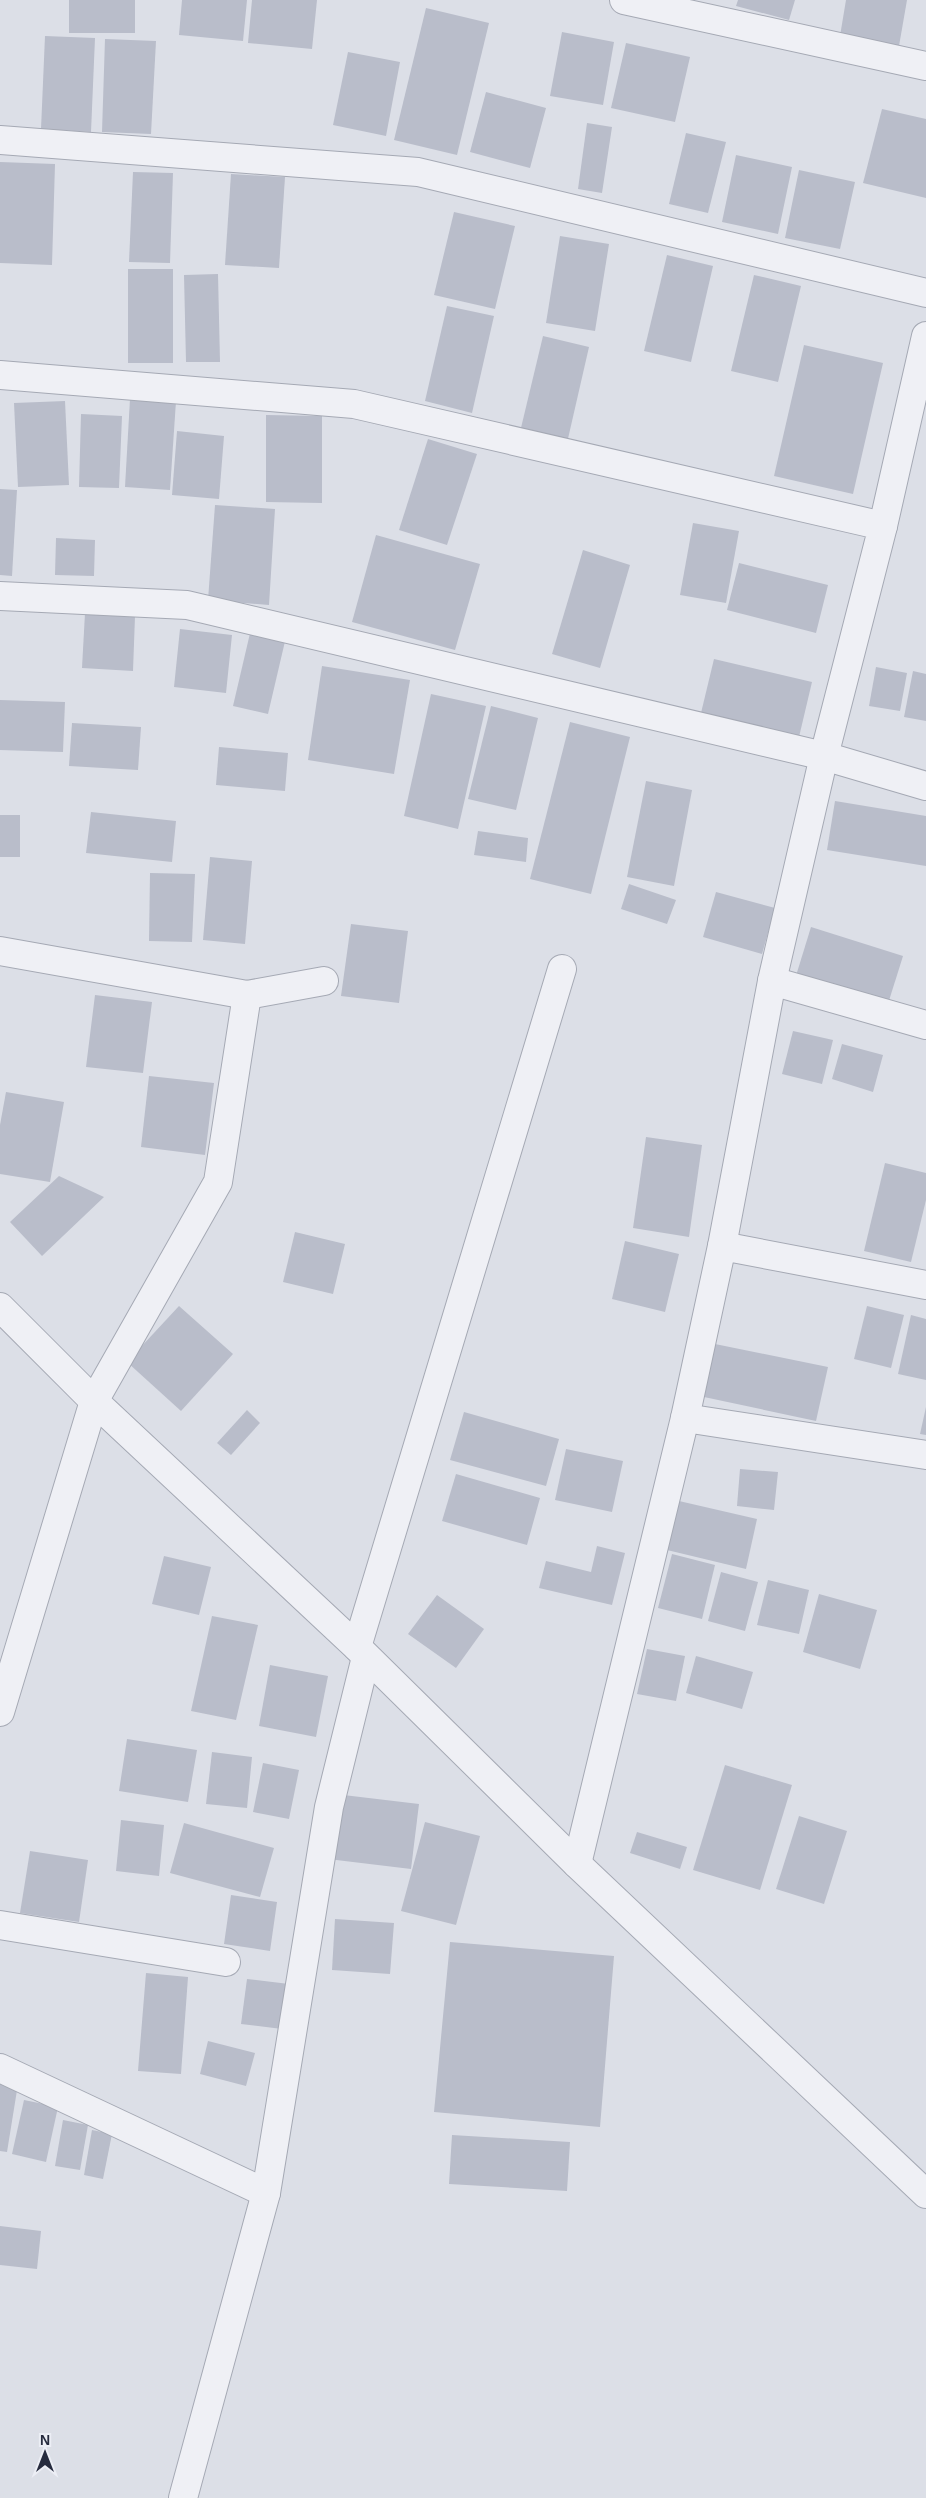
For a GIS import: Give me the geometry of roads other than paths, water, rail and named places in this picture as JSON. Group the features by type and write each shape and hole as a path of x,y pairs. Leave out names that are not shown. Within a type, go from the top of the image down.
{"street":[{"path":"624,0 926,66"},
{"path":"0,140 418,172 926,293"},
{"path":"577,1864 685,1418 722,1246 772,981 824,756 884,526 926,336"},
{"path":"0,375 354,404 884,526"},
{"path":"0,596 187,605 824,756 926,786"},
{"path":"0,951 247,995 324,981"},
{"path":"183,2498 266,2193 329,1807 361,1652 562,969"},
{"path":"772,981 926,1025"},
{"path":"0,1712 94,1401 218,1182 247,995"},
{"path":"722,1246 926,1285"},
{"path":"0,1307 94,1401 361,1652 577,1864 926,2194"},
{"path":"685,1418 926,1455"},
{"path":"0,1925 226,1962"},
{"path":"0,2068 266,2193"}]}
